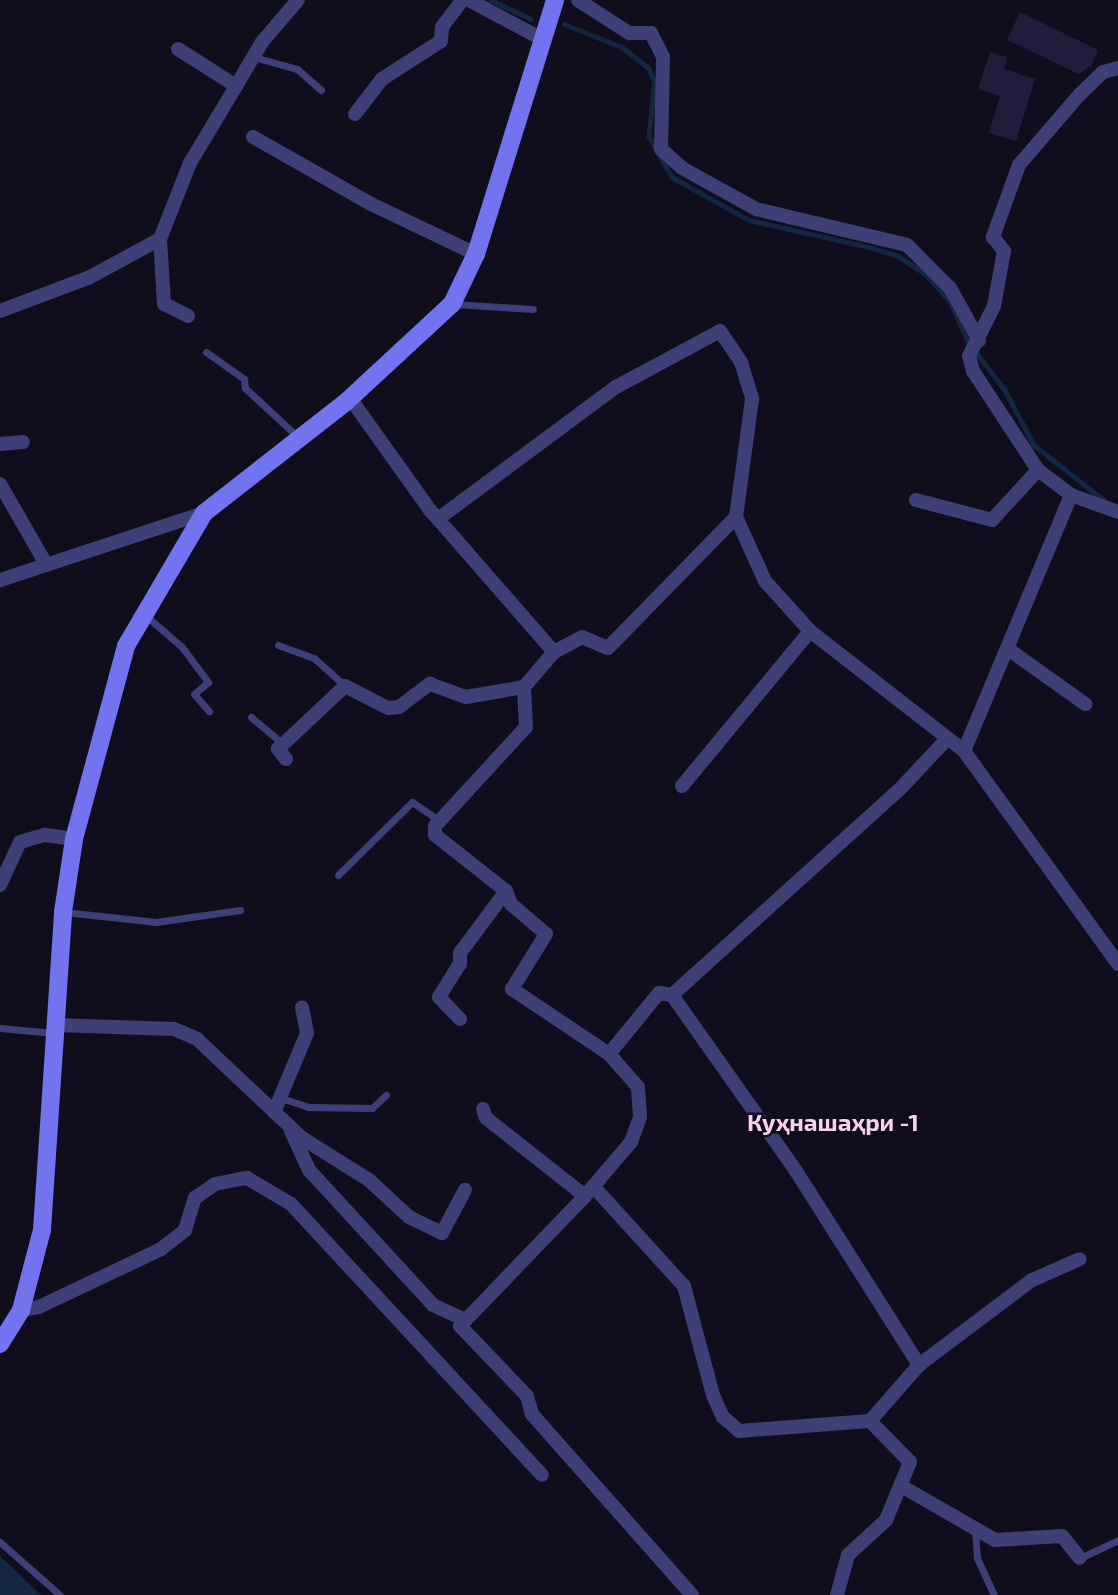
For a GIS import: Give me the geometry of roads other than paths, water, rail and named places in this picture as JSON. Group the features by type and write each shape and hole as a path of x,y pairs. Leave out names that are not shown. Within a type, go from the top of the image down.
{"street":[{"path":"188,316 164,304 160,240 190,163 254,57 299,0"},
{"path":"355,114 382,79 441,41 442,27 462,0"},
{"path":"469,0 540,38"},
{"path":"0,580 204,513 350,398 452,304 475,254 540,38 555,0"},
{"path":"578,0 629,33 651,33 663,57 661,149 682,168 755,209 906,245 950,288 975,347 1038,470 1071,495 1118,512"},
{"path":"178,48 236,86"},
{"path":"975,347 994,306 1004,251 993,237 1019,165 1080,94 1103,72 1118,68"},
{"path":"253,137 371,204 475,254"},
{"path":"0,311 88,278 160,240"},
{"path":"438,519 616,387 720,331 741,362 752,399 736,517 765,581 810,631 964,751 1118,964"},
{"path":"350,398 438,519 554,652"},
{"path":"0,444 23,442"},
{"path":"916,500 992,520 1038,470"},
{"path":"0,484 47,564"},
{"path":"964,751 1071,495"},
{"path":"0,1344 22,1310 43,1230 63,912 74,839 125,646 204,513"},
{"path":"286,760 278,749 345,685 388,708 399,707 430,684 466,697 524,687 554,652 582,637 608,648 736,517"},
{"path":"682,786 810,631"},
{"path":"1008,649 1085,704"},
{"path":"461,1318 491,1298 589,1191 631,1142 640,1116 638,1087 609,1054 512,989 546,933 512,904 506,891 435,835 439,820 526,727 524,687"},
{"path":"672,995 900,789 947,739"},
{"path":"0,885 20,842 44,835 74,839"},
{"path":"460,1019 439,998 460,964 460,953 506,891"},
{"path":"609,1054 659,993 672,995 781,1150 919,1365"},
{"path":"274,1112 307,1033 302,1007"},
{"path":"55,1029 174,1030 211,1050 288,1125 369,1180 409,1217 442,1233 465,1190"},
{"path":"483,1109 486,1118 589,1191 684,1286 723,1417 740,1431 757,1433 870,1421 919,1365 1032,1280 1080,1259"},
{"path":"288,1125 309,1170 433,1305 461,1318 466,1333 527,1396 532,1414 692,1595"},
{"path":"22,1310 39,1307 160,1249 185,1230 195,1198 215,1184 247,1178 292,1204 542,1475"},
{"path":"837,1595 848,1555 886,1520 903,1487 910,1462 870,1421"},
{"path":"903,1487 995,1540 1062,1536 1080,1559"}],"lane":[{"path":"254,57 296,69 321,90"},
{"path":"452,304 533,309"},
{"path":"206,352 244,379 245,388 299,439"},
{"path":"145,614 183,647 208,682 194,694 209,710"},
{"path":"278,646 314,658 345,685"},
{"path":"251,717 283,744"},
{"path":"338,875 412,802 439,820"},
{"path":"63,912 156,922 240,911"},
{"path":"0,1028 55,1029"},
{"path":"280,1098 308,1107 372,1108 386,1095"},
{"path":"975,1529 977,1558 994,1595"},
{"path":"1080,1559 1118,1540"},
{"path":"0,1542 60,1595"}],"water":[{"path":"0,1556 41,1595 0,1595"}],"waterway":[{"path":"491,0 531,19"},
{"path":"564,24 622,47 649,68 655,83 649,136 672,177 749,220 869,247 898,256 927,275 951,303 969,343 1005,390 1034,445 1104,500"}],"district":[{"name":"Куҳнашаҳри -1","path":"833,1122"}]}
